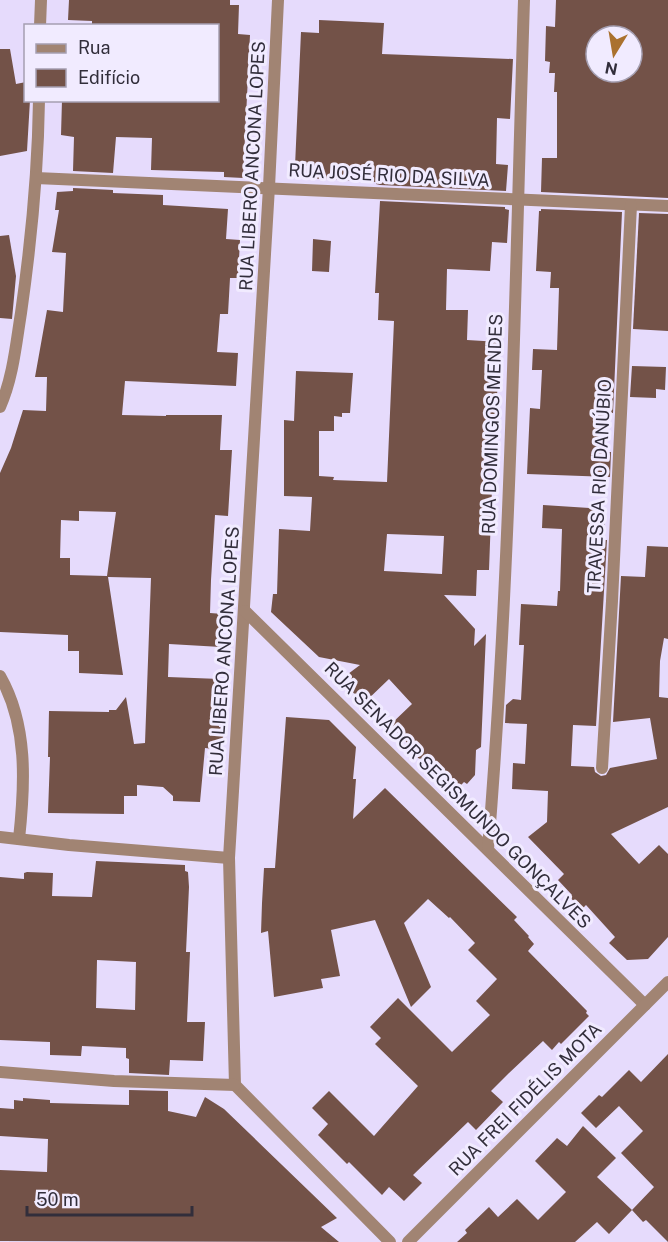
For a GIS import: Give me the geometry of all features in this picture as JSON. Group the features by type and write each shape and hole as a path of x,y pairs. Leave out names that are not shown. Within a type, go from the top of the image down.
{"street":[{"path":"40,24 41,0"},
{"name":"RUA LIBERO ANCONA LOPES","path":"235,1085 229,858 278,0"},
{"name":"RUA DOMINGOS MENDES","path":"488,849 505,560 524,0"},
{"path":"0,407 5,396 16,348 28,265 36,178 39,102"},
{"name":"RUA JOSÉ RIO DA SILVA","path":"36,178 668,206"},
{"name":"TRAVESSA RIO DANÚBIO","path":"602,768 632,205"},
{"name":"RUA SENADOR SEGISMUNDO GONÇALVES","path":"244,611 645,1005"},
{"path":"0,676 15,715 23,756 24,793 19,839"},
{"path":"0,837 229,858"},
{"name":"RUA FREI FIDÉLIS MOTA","path":"408,1242 668,982"},
{"path":"0,1072 114,1081 235,1085 390,1242"}],"building":[{"path":"69,0 230,0 230,5 239,5 238,34 250,35 243,178 224,177 224,172 151,170 152,138 116,137 113,173 73,171 74,137 61,135 62,102 219,102 219,24 92,24 92,21 68,20"},
{"path":"556,0 668,0 668,198 541,192 542,158 557,158 557,92 554,92 555,73 549,73 550,62 545,61 546,26 555,27"},
{"path":"319,20 384,23 382,54 513,59 510,119 497,118 496,164 508,165 506,191 380,185 376,182 306,178 307,166 295,166 301,32 319,33"},
{"path":"0,49 10,49 16,84 24,82 24,102 30,102 27,151 0,156"},
{"path":"73,188 113,190 113,193 163,195 163,205 228,209 226,239 240,240 238,278 230,278 228,314 220,314 217,352 238,353 236,386 125,381 122,415 222,415 220,450 232,450 228,516 215,515 211,580 210,613 223,614 221,647 169,644 168,677 220,679 219,727 224,727 222,750 205,748 200,802 173,801 173,796 163,787 137,785 137,796 124,796 124,814 48,813 49,711 109,712 109,710 116,710 126,697 134,744 145,743 151,578 108,577 123,675 79,673 79,651 68,651 68,635 0,632 0,473 23,410 46,411 47,377 35,377 47,310 63,312 66,253 52,252 59,210 55,210 57,192 73,191","holes":["79,511 116,512 107,576 70,575 70,558 60,558 61,520 79,521"]},
{"path":"380,201 505,207 509,210 507,243 492,242 490,271 447,269 446,310 468,310 467,340 500,342 494,451 484,451 483,488 492,489 489,570 477,570 476,596 444,595 475,629 474,646 486,634 481,747 476,750 475,775 467,784 464,782 454,792 411,751 413,749 390,725 412,704 389,679 364,703 340,680 360,665 319,657 271,612 273,594 277,594 279,529 310,531 312,497 284,496 284,420 294,421 296,371 353,373 350,413 342,413 342,417 334,416 334,431 319,431 319,476 334,477 333,480 387,482 394,321 378,320 379,293 375,293","holes":["387,534 444,536 442,574 384,571"]},
{"path":"541,209 622,212 613,413 604,412 603,452 611,452 610,477 527,474 530,408 540,409 542,370 532,370 533,349 557,350 559,288 550,288 551,272 536,271 539,211"},
{"path":"639,213 668,214 668,331 633,329"},
{"path":"9,235 16,276 12,319 0,318 0,236"},
{"path":"313,239 331,241 329,272 312,271"},
{"path":"632,366 666,367 665,390 656,389 656,398 630,397"},
{"path":"543,505 605,509 604,540 607,540 596,726 573,725 571,766 594,767 595,772 601,776 606,775 610,768 657,759 650,718 613,722 621,576 645,577 647,546 668,547 668,639 664,638 660,661 659,697 668,698 668,807 611,834 639,864 659,845 668,854 668,937 648,959 627,960 609,943 615,937 586,905 581,910 570,897 572,895 558,880 564,874 528,837 547,822 548,791 512,789 513,763 525,764 527,724 505,723 506,705 513,699 521,700 524,645 519,645 521,604 557,606 558,591 560,591 562,529 542,528"},
{"path":"286,717 329,720 356,747 353,819 385,788 517,917 514,920 534,944 528,951 587,1011 589,1016 552,1050 543,1041 491,1091 503,1102 476,1130 468,1122 413,1175 422,1183 404,1201 389,1187 382,1195 318,1135 328,1124 312,1108 329,1091 374,1136 418,1086 375,1044 381,1038 370,1027 398,998 452,1052 490,1015 476,1001 497,979 468,950 475,943 450,917 428,899 404,923 431,987 411,1007 375,920 331,930 340,976 321,979 323,988 274,997 268,931 261,933 262,903 264,868 275,868"},
{"path":"96,861 185,865 189,887 186,952 190,952 187,1022 205,1022 203,1061 170,1060 169,1075 129,1073 126,1048 82,1046 81,1056 50,1055 50,1042 0,1040 0,877 24,879 24,873 27,872 53,873 52,896 92,897","holes":["97,960 136,962 135,1010 96,1008"]},
{"path":"668,1054 668,1242 646,1220 643,1222 632,1210 654,1187 621,1153 643,1131 619,1106 596,1128 581,1113 599,1095 602,1097 629,1070 641,1082"},
{"path":"129,1090 168,1091 168,1111 196,1117 205,1097 224,1109 337,1218 321,1227 339,1242 0,1241 0,1170 47,1172 48,1139 0,1136 0,1108 14,1109 14,1100 23,1101 23,1098 50,1100 50,1103 129,1105"},
{"path":"583,1126 616,1158 597,1177 632,1210 609,1234 597,1222 575,1242 457,1242 467,1233 465,1230 489,1207 498,1217 517,1199 538,1220 566,1192 535,1161 557,1138 567,1146"}]}
